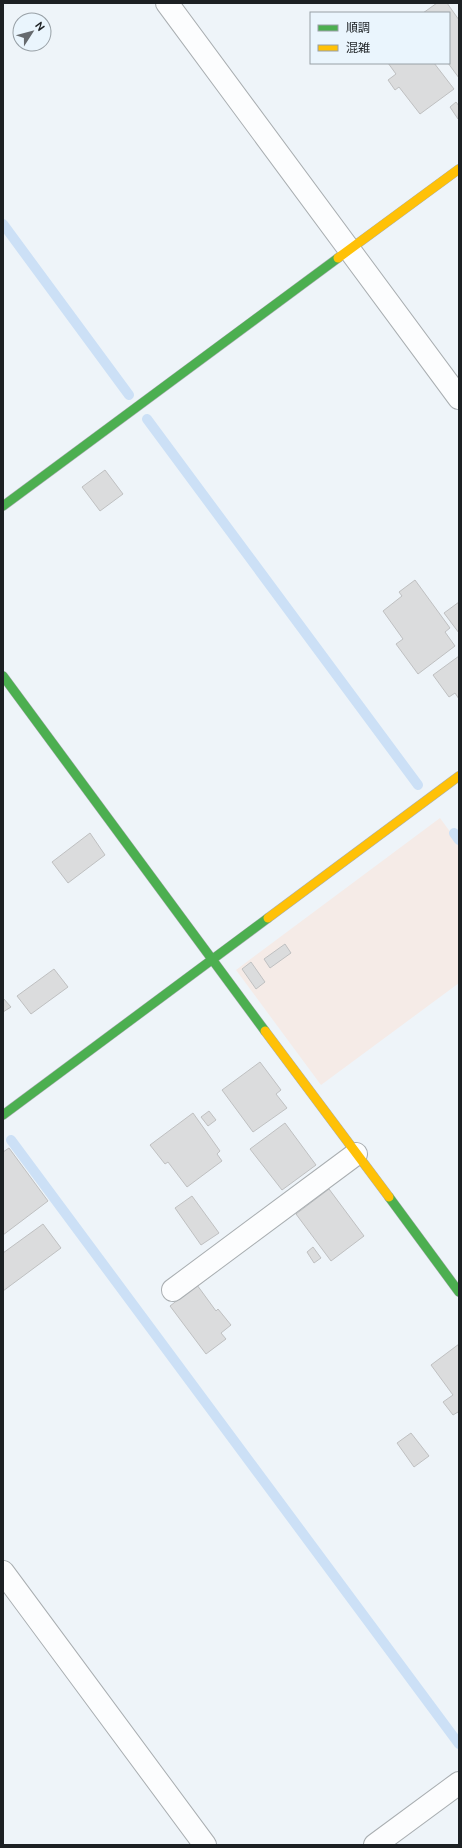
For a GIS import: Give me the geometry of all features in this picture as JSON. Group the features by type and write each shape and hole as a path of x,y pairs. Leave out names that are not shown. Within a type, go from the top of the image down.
{"street":[{"path":"167,3 459,398"},
{"path":"3,506 459,169"},
{"path":"3,676 459,1292"},
{"path":"3,1115 459,776"},
{"path":"173,1290 356,1154"},
{"path":"3,1572 205,1845"},
{"path":"375,1845 459,1783"}],"shaded area":[{"path":"440,818 459,844 459,983 321,1085 236,970"}],"building":[{"path":"437,3 447,3 459,20 459,78 449,64 450,64 450,12 424,12"},
{"path":"389,64 435,64 454,89 420,114 399,87 395,90 388,80 396,74"},
{"path":"456,102 459,106 458,119 450,107"},
{"path":"105,470 123,494 100,511 82,487"},
{"path":"415,580 450,628 445,632 455,646 418,674 396,644 403,639 383,611 402,596 399,592"},
{"path":"459,602 459,633 444,613"},
{"path":"459,656 459,699 455,693 449,697 433,675"},
{"path":"90,833 105,855 68,883 52,862"},
{"path":"285,944 291,953 270,968 264,959"},
{"path":"251,962 265,982 256,989 242,969"},
{"path":"54,969 68,987 31,1014 17,996"},
{"path":"3,998 11,1007 3,1012"},
{"path":"260,1062 281,1090 276,1094 287,1108 253,1132 222,1090"},
{"path":"209,1111 216,1120 208,1126 201,1117"},
{"path":"193,1113 220,1151 217,1154 222,1161 187,1187 168,1162 165,1164 150,1145"},
{"path":"285,1123 316,1165 282,1190 250,1149"},
{"path":"9,1148 48,1201 3,1235 3,1152"},
{"path":"329,1189 364,1236 331,1261 296,1214"},
{"path":"192,1196 219,1233 201,1245 175,1208"},
{"path":"43,1224 61,1248 3,1291 3,1253"},
{"path":"313,1247 321,1258 314,1263 307,1252"},
{"path":"197,1285 216,1311 218,1309 231,1325 221,1333 226,1339 206,1354 170,1306"},
{"path":"459,1344 459,1414 458,1412 453,1415 443,1402 453,1395 431,1365"},
{"path":"411,1433 429,1456 414,1467 397,1443"}],"waterway":[{"path":"3,224 129,395"},
{"path":"147,419 418,785"},
{"path":"454,833 459,840"},
{"path":"11,1140 459,1744"}],"traffic: fast":[{"path":"3,506 338,258"},
{"path":"3,676 265,1031"},
{"path":"3,1115 268,918"},
{"path":"389,1197 459,1292"}],"traffic: slow":[{"path":"338,258 459,169"},
{"path":"268,918 459,776"},
{"path":"265,1031 389,1197"}]}
